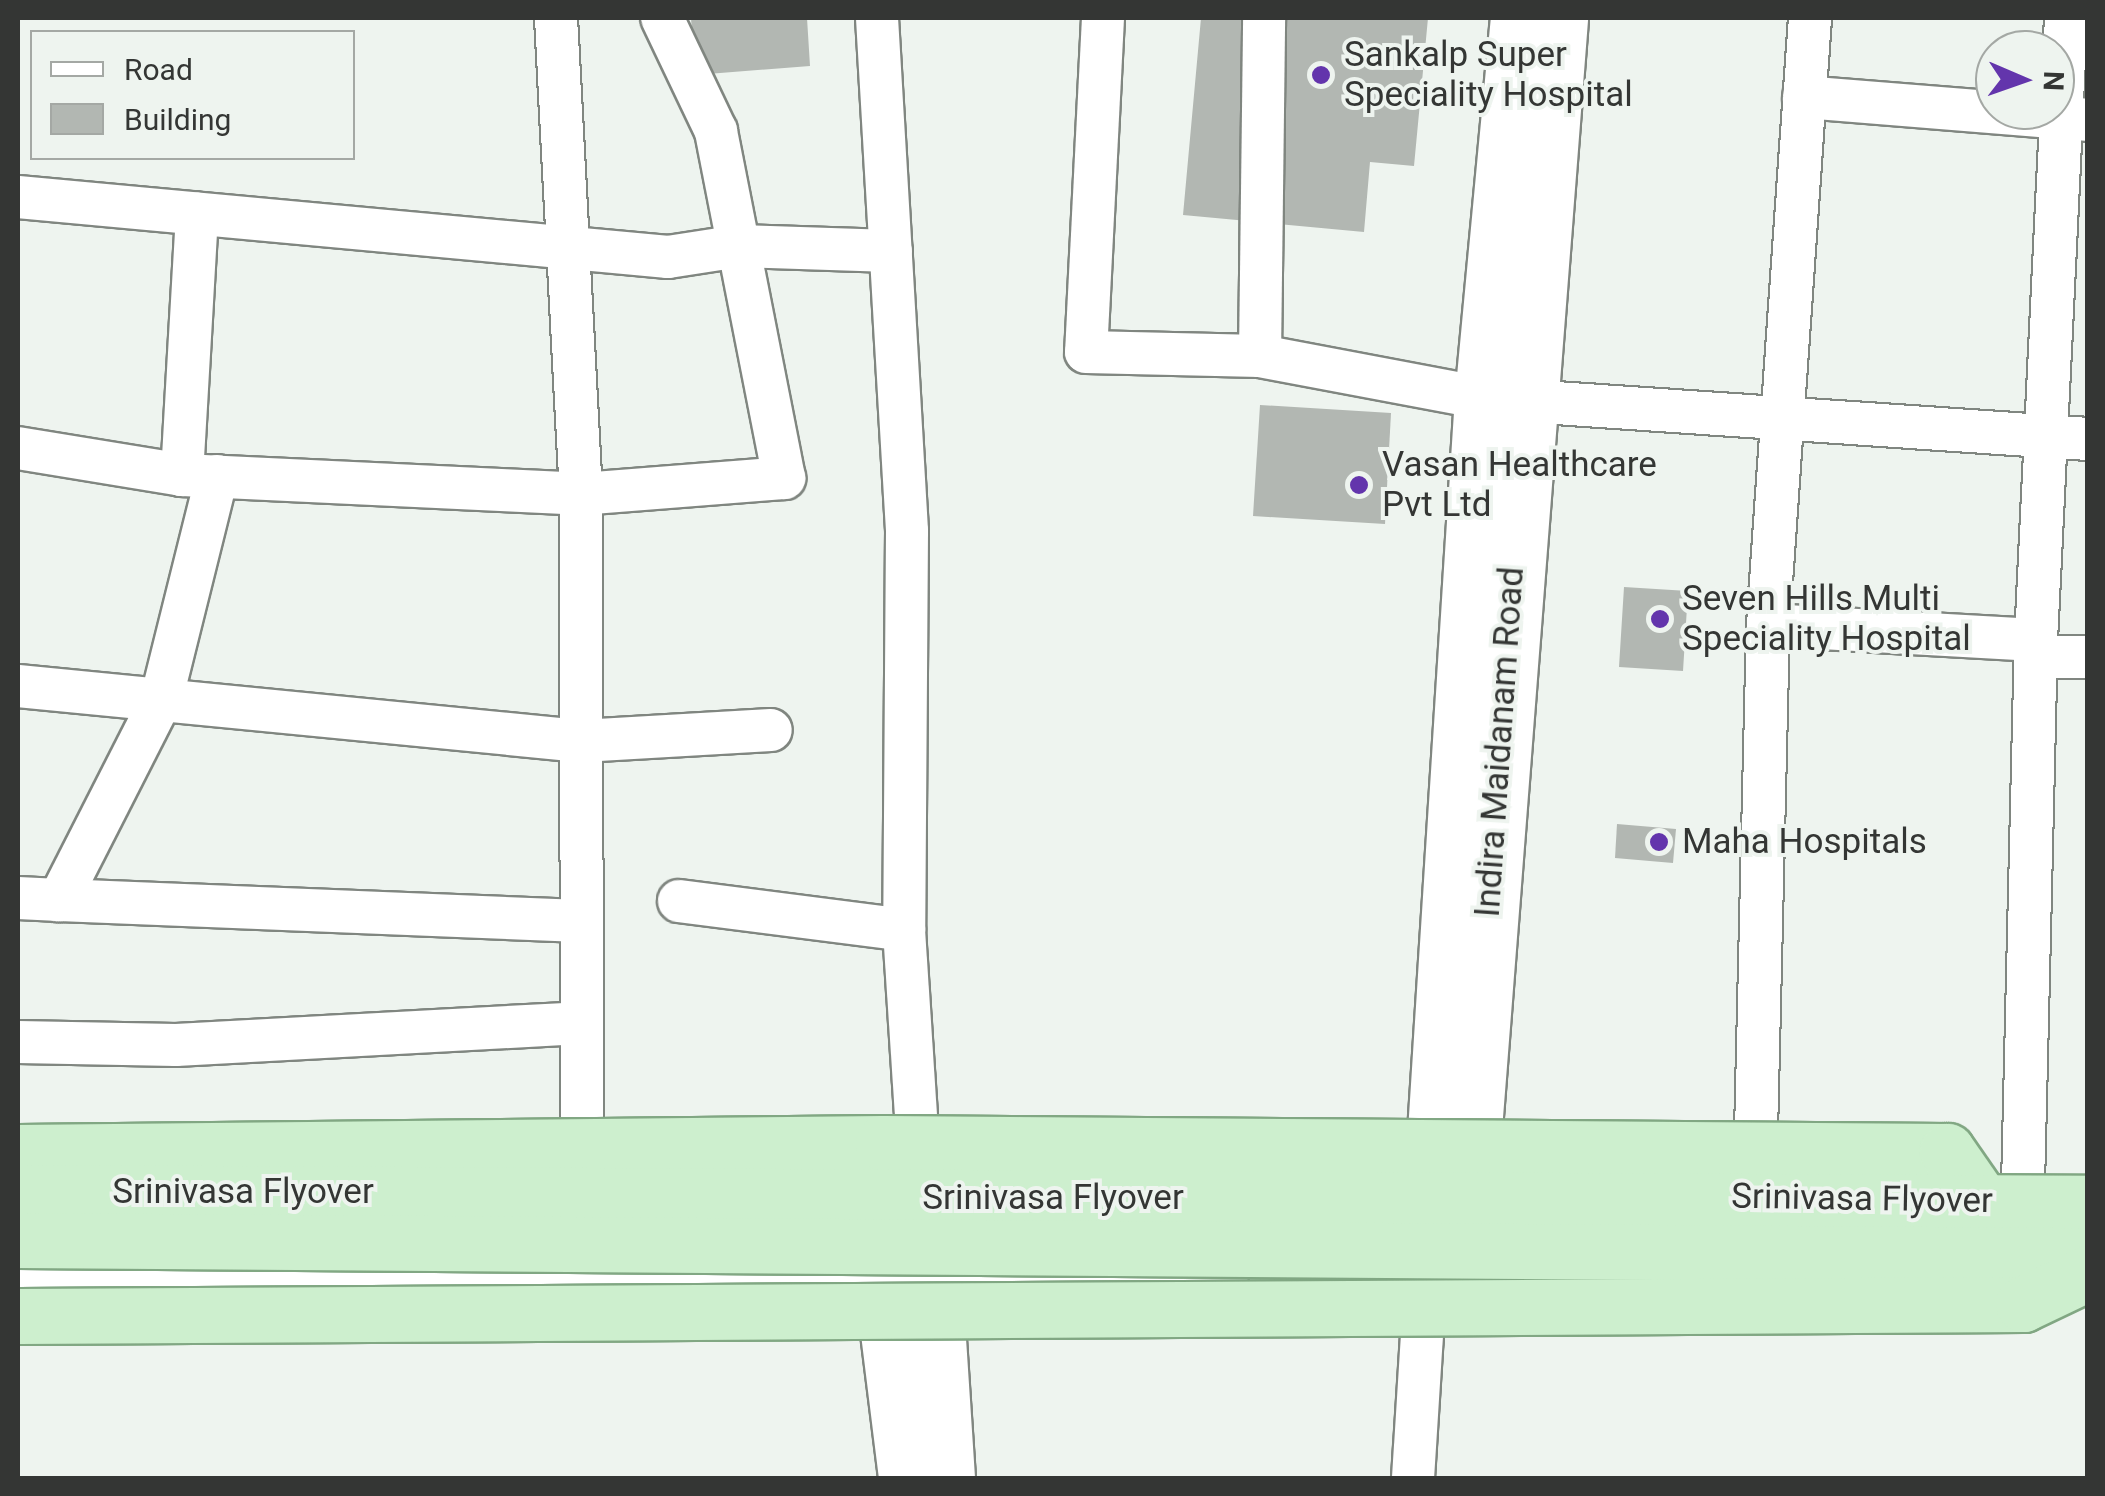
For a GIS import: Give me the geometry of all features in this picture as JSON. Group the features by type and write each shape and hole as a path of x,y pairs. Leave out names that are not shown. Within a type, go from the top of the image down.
{"main road":[{"path":"18,1152 883,1143 1947,1151 2002,1193"},
{"name":"Srinivasa Flyover","path":"18,1192 2002,1193 2088,1203"},
{"name":"Srinivasa Flyover","path":"18,1240 2088,1255"},
{"path":"18,1316 2023,1304 2088,1273"}],"street":[{"path":"556,18 581,494 582,1179"},
{"path":"18,448 200,476 581,494 784,478 716,131 662,18"},
{"path":"877,18 908,531 904,930 920,1176"},
{"path":"1103,18 1086,352 1260,356 1503,398 1782,412 2068,438"},
{"path":"1260,356 1264,18"},
{"path":"1503,398 1518,18"},
{"name":"Indira Maidanam Road","path":"1444,1288 1503,398 1560,18"},
{"path":"1755,1176 1768,626 1810,18"},
{"path":"1804,97 1975,111"},
{"path":"2002,1193 2036,649 2068,438 2075,130"},
{"path":"18,197 668,257 739,246 891,252"},
{"path":"197,213 200,476 161,700 38,899 580,921"},
{"path":"1768,626 2088,657"},
{"path":"18,686 581,740 771,730"},
{"path":"679,901 904,930"},
{"path":"18,1042 176,1046 580,1022"},
{"path":"18,1176 582,1179 1452,1171 1755,1176 2002,1193 2088,1187"},
{"path":"906,1478 908,1276"},
{"path":"908,1276 947,1478"},
{"path":"18,1279 908,1276 1444,1288 2088,1293"},
{"path":"1414,1478 1444,1288"}],"building":[{"path":"691,18 807,18 810,66 695,75"},
{"path":"1201,18 1428,18 1414,166 1370,162 1364,232 1183,215"},
{"path":"1260,405 1391,413 1385,524 1253,516"},
{"path":"1624,587 1688,591 1683,671 1619,667"},
{"path":"1617,824 1676,829 1673,863 1615,858"}],"place":[{"name":"Sankalp Super Speciality Hospital","path":"1321,75"},
{"name":"Vasan Healthcare Pvt Ltd","path":"1359,485"},
{"name":"Seven Hills Multi Speciality Hospital","path":"1660,619"},
{"name":"Maha Hospitals","path":"1659,842"}]}
